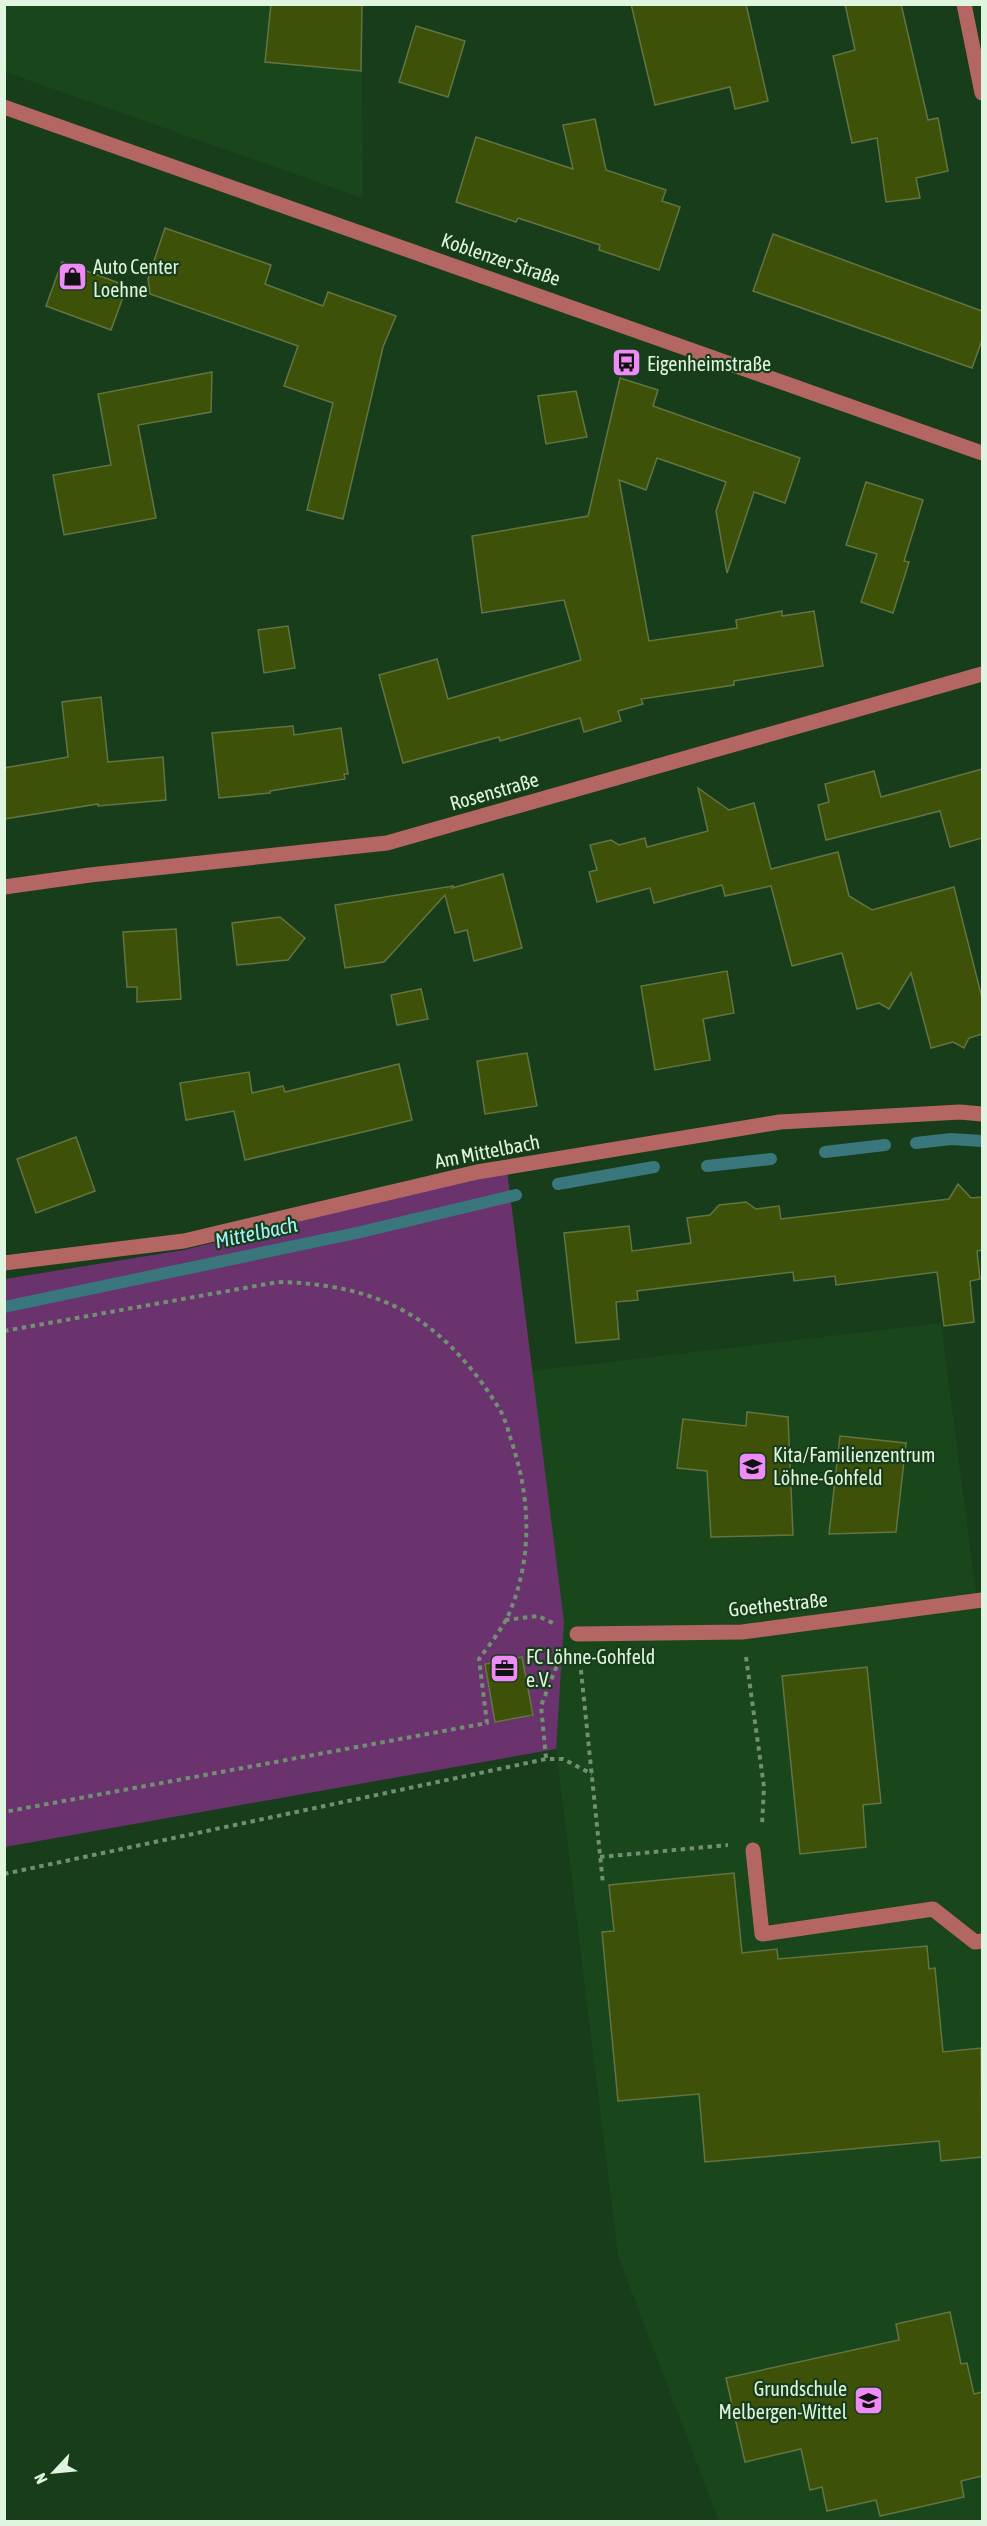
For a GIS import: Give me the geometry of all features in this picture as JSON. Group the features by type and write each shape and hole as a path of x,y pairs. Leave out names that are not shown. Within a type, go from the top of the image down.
{"street":[{"path":"964,4 982,93"},
{"name":"Koblenzer Straße","path":"4,107 982,453"},
{"name":"Rosenstraße","path":"4,887 90,875 387,843 982,674"},
{"name":"Am Mittelbach","path":"4,1263 184,1241 477,1172 780,1122 960,1112 982,1114"},
{"name":"Goethestraße","path":"578,1634 742,1632 982,1600"},
{"path":"753,1850 762,1934 933,1909 975,1942 982,1941"}],"path":[{"path":"4,1331 278,1282 316,1283 354,1290 406,1312 455,1349 501,1411 521,1470 528,1538 522,1576 505,1620 479,1659 487,1723 4,1812"},
{"path":"505,1620 537,1616 578,1634"},
{"path":"600,1857 738,1844 753,1850 761,1836 764,1786 742,1632"},
{"path":"546,1759 541,1706 555,1670 578,1634"},
{"path":"578,1634 603,1884"},
{"path":"4,1874 546,1759 563,1759 592,1774"}],"shaded area":[{"path":"5,5 361,5 363,198 5,72"},
{"path":"507,1170 564,1622 556,1749 5,1847 5,1279 184,1250"},
{"path":"941,1323 975,1587 980,1606 982,1606 982,2521 719,2521 618,2256 556,1749 532,1371"}],"building":[{"path":"271,4 362,4 361,71 265,62"},
{"path":"631,4 746,4 768,101 735,109 730,87 655,105"},
{"path":"845,4 901,4 928,120 938,118 948,171 916,178 920,198 886,202 877,138 852,143 833,56 855,50"},
{"path":"416,26 465,41 448,97 399,82"},
{"path":"595,119 606,170 666,190 662,201 680,207 659,270 599,250 600,245 518,218 516,222 456,202 476,137 573,169 563,125"},
{"path":"165,228 271,265 265,284 323,306 328,292 396,316 383,347 343,519 307,510 333,403 284,386 298,346 150,294 148,279"},
{"path":"773,234 982,311 982,340 972,368 753,291"},
{"path":"62,262 127,286 111,330 46,306"},
{"path":"212,372 211,412 138,425 156,518 64,535 53,475 111,465 98,394"},
{"path":"620,378 658,390 653,406 800,458 785,503 754,492 727,573 716,511 726,482 657,458 646,490 619,480 649,641 737,628 736,620 782,611 782,616 814,611 823,666 734,681 734,685 641,699 643,704 618,711 621,721 584,732 580,718 500,741 499,737 403,763 379,675 437,659 448,699 581,660 564,600 482,613 472,536 588,516"},
{"path":"576,391 587,437 546,444 538,396"},
{"path":"866,482 923,500 904,561 909,562 893,613 861,602 877,554 846,545"},
{"path":"288,626 295,668 264,673 258,630"},
{"path":"101,697 108,762 163,757 166,800 98,806 98,804 4,819 4,768 68,757 62,702"},
{"path":"293,726 294,735 341,728 348,774 344,774 345,779 270,791 270,793 219,798 212,733"},
{"path":"982,769 982,838 950,847 940,811 826,840 818,805 829,802 825,784 874,771 881,797"},
{"path":"698,788 729,810 754,803 771,869 838,852 849,896 872,910 954,887 982,998 982,1034 969,1038 964,1048 953,1042 931,1048 911,973 889,1009 879,1003 857,1009 842,953 792,966 771,886 725,896 722,885 654,903 650,888 597,902 589,872 597,870 590,845 611,840 619,845 645,838 647,847 708,831"},
{"path":"503,874 522,948 474,961 467,930 455,933 445,895 384,962 345,968 335,905 453,886 452,888"},
{"path":"280,917 305,938 288,960 237,965 232,923"},
{"path":"176,929 181,999 137,1002 137,987 127,987 123,932"},
{"path":"727,971 734,1013 703,1019 710,1060 655,1070 641,986"},
{"path":"421,989 428,1019 397,1025 391,995"},
{"path":"527,1053 537,1106 485,1114 477,1061"},
{"path":"399,1064 412,1120 245,1160 234,1111 186,1120 180,1083 249,1072 252,1093 283,1086 285,1092"},
{"path":"76,1137 95,1191 36,1213 17,1159"},
{"path":"958,1184 971,1198 982,1197 982,1250 977,1251 980,1279 970,1281 974,1322 944,1326 937,1272 836,1285 835,1276 794,1281 793,1272 637,1291 638,1300 616,1302 619,1339 576,1343 564,1233 629,1226 632,1251 691,1243 687,1218 710,1215 719,1205 746,1202 756,1209 779,1206 781,1219 949,1199"},
{"path":"747,1412 788,1417 793,1535 711,1537 707,1471 677,1468 683,1419 746,1426"},
{"path":"840,1436 906,1443 896,1532 829,1534"},
{"path":"522,1657 533,1715 495,1722 485,1664"},
{"path":"867,1667 881,1803 863,1805 866,1847 800,1854 782,1676"},
{"path":"734,1873 742,1953 777,1949 778,1959 927,1946 929,1969 935,1968 943,2052 981,2048 982,2157 941,2161 939,2141 705,2162 699,2094 618,2101 602,1932 614,1931 609,1885"},
{"name":"Grundschule Melbergen-Wittel","path":"950,2312 961,2364 967,2363 974,2394 982,2392 982,2476 961,2481 964,2497 880,2516 876,2500 827,2511 822,2487 810,2490 801,2449 745,2462 726,2378 899,2340 896,2324"}],"waterway":[{"name":"Mittelbach","path":"916,1143 951,1139 982,1141"},
{"name":"Mittelbach","path":"825,1152 885,1145"},
{"name":"Mittelbach","path":"707,1166 771,1159"},
{"name":"Mittelbach","path":"558,1184 654,1167"},
{"name":"Mittelbach","path":"4,1307 361,1232 516,1195"}],"place":[{"name":"Auto Center Loehne","path":"72,277"},
{"name":"Eigenheimstraße","path":"626,363"},
{"name":"Kita/Familienzentrum Löhne-Gohfeld","path":"752,1466"},
{"name":"FC Löhne-Gohfeld e.V.","path":"505,1668"},
{"name":"Grundschule Melbergen-Wittel","path":"868,2400"}]}
